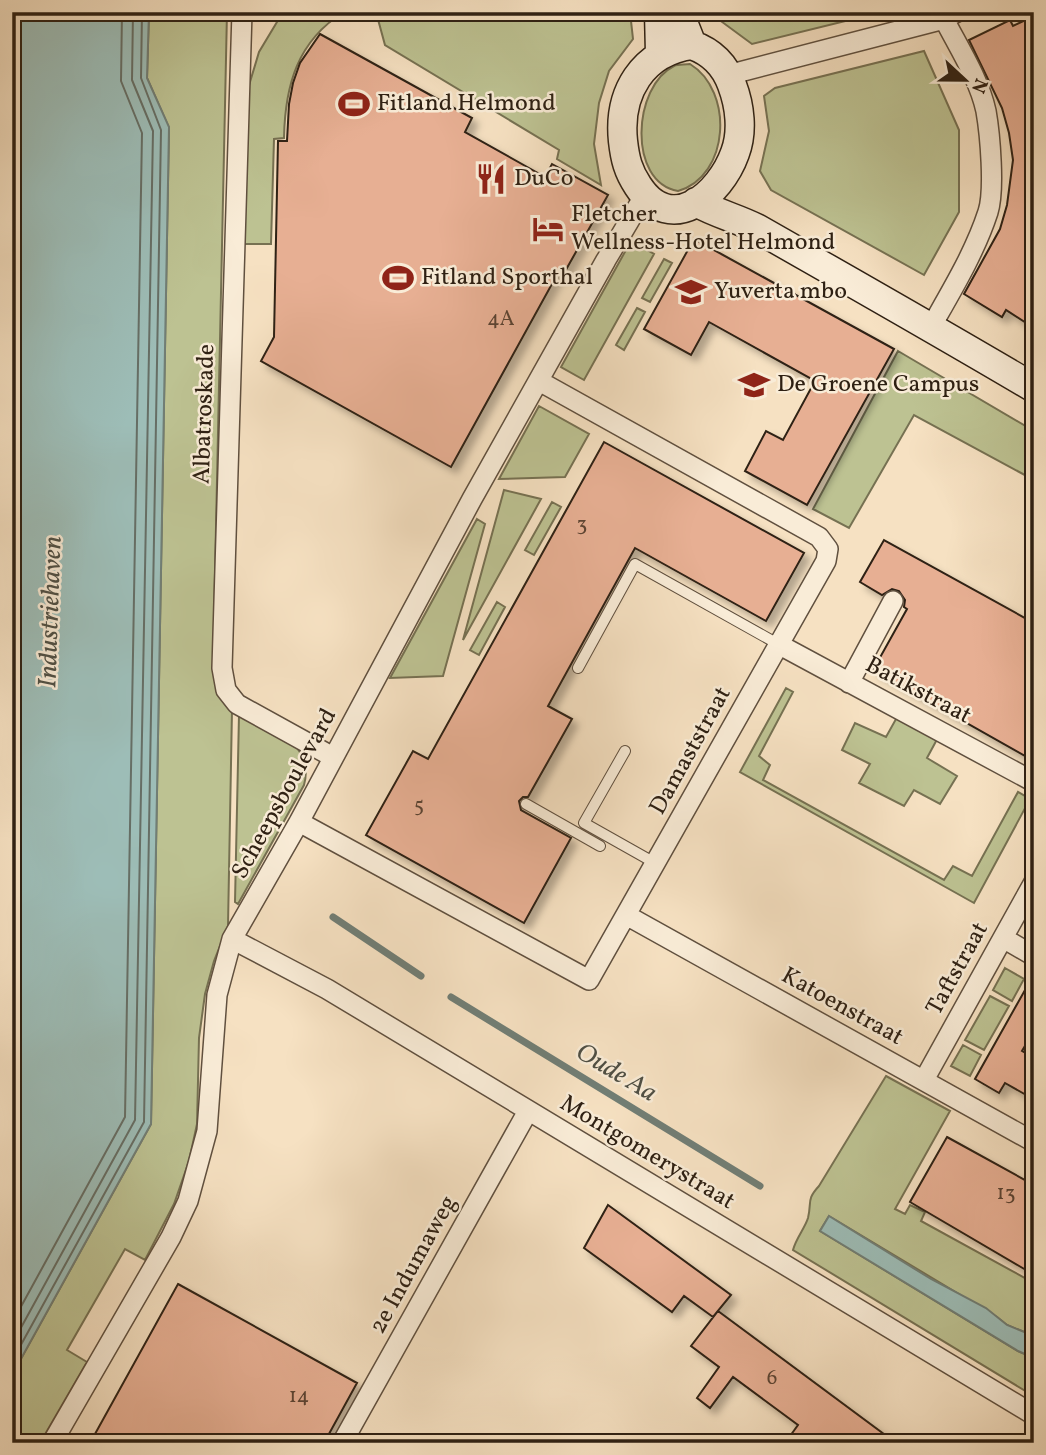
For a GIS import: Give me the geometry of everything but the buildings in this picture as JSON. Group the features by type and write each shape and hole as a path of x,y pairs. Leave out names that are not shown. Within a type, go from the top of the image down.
{"street":[{"name":"Albatroskade","path":"242,12 222,668 226,690 237,704 333,757"},
{"path":"659,12 660,54"},
{"path":"678,12 692,45"},
{"path":"728,75 951,15 986,110 989,210 959,276 931,327"},
{"path":"692,45 705,49 716,59 728,75 738,99 740,120 736,151 723,179 696,202 679,210 661,208 644,196 627,169 622,114 635,80 646,65 660,54 676,47 692,45"},
{"path":"723,179 757,229"},
{"name":"Scheepsboulevard","path":"52,1443 171,1237 188,1201 206,1131 217,995 232,939 299,822 606,260 644,196"},
{"path":"696,202 714,213 757,229 1034,388"},
{"name":"Damaststraat","path":"299,822 589,980 826,561 828,549 819,537 539,381"},
{"path":"849,682 893,601"},
{"name":"Batikstraat","path":"778,644 1034,782"},
{"name":"Taftstraat","path":"924,1080 1034,882"},
{"name":"Katoenstraat","path":"626,915 1034,1142"},
{"path":"1003,938 1034,956"},
{"name":"Montgomerystraat","path":"232,939 327,989 1034,1415"},
{"name":"2e Indumaweg","path":"342,1443 528,1111"}],"lane":[{"path":"578,668 635,564 778,644"},
{"path":"625,751 584,824 655,863"},
{"path":"526,804 600,846"}],"green space":[{"path":"149,12 227,12 213,667 218,689 232,710 228,926 205,994 199,1038 197,1124 189,1161 174,1204 145,1260 125,1249 67,1350 87,1362 40,1443 12,1443 12,1375 151,1124 169,128 147,78"},
{"path":"283,12 344,12 315,37 297,66 291,83 284,138 274,139 271,244 244,244 247,92 259,52"},
{"path":"376,12 630,12 633,39 609,71 599,103 594,144 601,185 557,159 559,150 385,45"},
{"path":"713,12 882,12 752,44 714,16"},
{"path":"924,51 959,130 959,212 924,275 771,190 760,171 769,131 764,96 775,88"},
{"path":"690,64 704,77 714,93 720,132 708,169 695,182 678,191 662,184 650,170 644,153 642,133 644,112 650,93 660,77 674,66"},
{"path":"631,241 654,254 584,380 561,367"},
{"path":"664,259 672,263 650,302 642,298"},
{"path":"637,308 645,312 624,350 616,345"},
{"path":"898,351 1034,431 1034,480 914,415 849,528 813,509"},
{"path":"539,406 589,434 565,477 499,479"},
{"path":"504,490 541,499 463,640"},
{"path":"552,502 561,507 534,555 525,550"},
{"path":"477,519 485,524 443,676 390,678"},
{"path":"497,602 505,607 479,655 470,650"},
{"path":"786,688 793,692 759,756 770,765 763,780 944,880 953,866 972,876 1018,792 1030,799 974,903 740,772"},
{"path":"901,710 941,732 927,758 957,776 940,804 914,790 904,806 859,783 870,764 842,750 855,723 886,737"},
{"path":"239,715 297,748 304,761 306,775 304,785 238,904 235,902"},
{"path":"1005,968 1024,979 1012,1001 993,990"},
{"path":"990,996 1009,1006 984,1050 965,1040"},
{"path":"963,1045 981,1055 970,1076 951,1066"},
{"path":"886,1076 950,1111 895,1209 905,1214 910,1205 925,1212 921,1221 1034,1283 1034,1336 1007,1325 829,1216 820,1231 1018,1351 1034,1358 1034,1401 1027,1392 793,1250 808,1218 812,1195"}],"water":[{"name":"Industriehaven","path":"12,12 149,12 147,78 169,127 151,1124 12,1375"},
{"path":"829,1216 931,1279 986,1308 1007,1325 1034,1336 1034,1358 1018,1351 820,1231"}],"waterway":[{"name":"Oude Aa","path":"333,917 421,976"},
{"name":"Oude Aa","path":"451,997 760,1186"}],"place":[{"name":"Fitland Helmond","path":"354,104"},
{"name":"DuCo","path":"491,179"},
{"name":"Fletcher Wellness-Hotel Helmond","path":"548,229"},
{"name":"Fitland Sporthal","path":"398,278"},
{"name":"Yuverta mbo","path":"691,292"},
{"name":"De Groene Campus","path":"754,385"}]}
